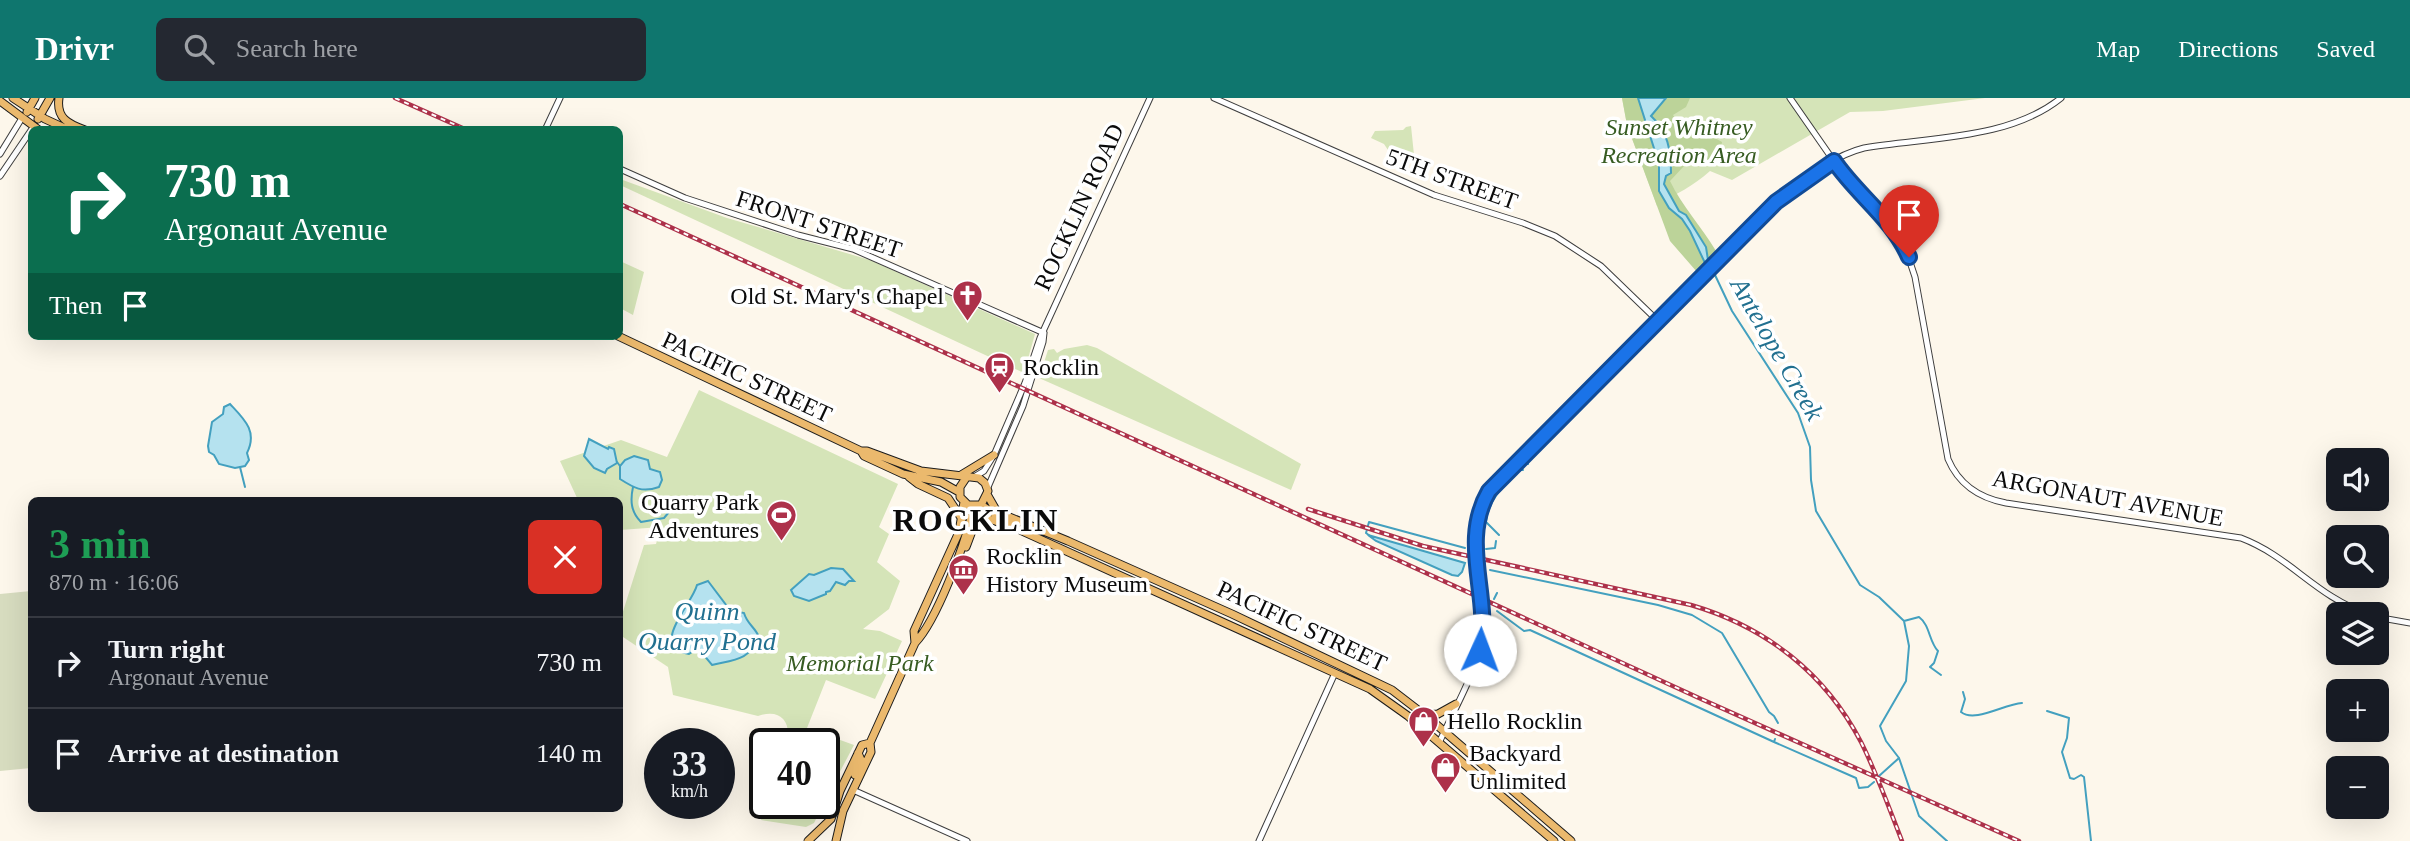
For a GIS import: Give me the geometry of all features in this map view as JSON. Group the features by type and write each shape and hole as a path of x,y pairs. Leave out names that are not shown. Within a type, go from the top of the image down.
{"main road":[{"path":"13,98 28,110 60,126"},
{"path":"22,118 35,98"},
{"path":"37,126 39,116 50,98"},
{"path":"59,98 62,118 74,126"},
{"path":"0,101 34,126"},
{"name":"PACIFIC STREET","path":"623,338 861,452 864,456 907,475 941,482 959,492"},
{"name":"PACIFIC STREET","path":"861,452 867,451 921,471 970,477"},
{"path":"956,477 994,455"},
{"path":"907,475 918,484 948,498 962,519"},
{"path":"817,833 825,833 835,841 843,811 871,752 870,743 915,643 924,634 938,604 972,514 988,491 982,480 970,477 959,492 964,502 959,532 914,631 915,643"},
{"name":"PACIFIC STREET","path":"988,491 996,510 1002,514 1097,553 1340,663 1392,690 1425,715 1571,841"},
{"path":"964,502 979,506"},
{"name":"PACIFIC STREET","path":"979,506 1022,531 1382,696 1553,841"},
{"path":"957,559 981,518 1022,531"},
{"path":"938,604 935,598 941,582 941,572"},
{"path":"1425,715 1438,714 1456,704"},
{"path":"840,791 862,745 870,743"},
{"path":"853,790 851,784 861,760 858,753"},
{"path":"840,802 853,790"},
{"path":"1498,794 1527,804"},
{"path":"808,841 829,819"}],"street":[{"path":"547,126 560,98"},
{"name":"ROCKLIN ROAD","path":"970,477 984,471 994,455 1025,383 1040,338 1150,98"},
{"name":"5TH STREET","path":"1213,98 1434,195 1555,236 1601,266 1658,322"},
{"name":"ARGONAUT AVENUE","path":"1790,98 1854,188 1890,224 1909,257 1948,459 1966,486 1985,498 2006,503 2241,538 2279,557 2339,602"},
{"path":"1439,743 1477,659 1481,642 1474,537 1476,519 1483,500 1498,480 1776,202 1834,161 1864,148 2007,126 2035,115 2061,98"},
{"path":"0,155 22,118"},
{"path":"0,176 28,140"},
{"name":"FRONT STREET","path":"623,170 685,198 798,235 853,249 1044,333"},
{"name":"ROCKLIN ROAD","path":"988,491 1023,406 1044,333"},
{"path":"2389,619 2410,623"},
{"path":"1259,841 1335,673"},
{"path":"853,790 967,841"}],"green space":[{"name":"Sunset Whitney Recreation Area","path":"1622,98 1985,98 1883,111 1850,112 1732,180 1710,171 1657,206 1627,125"},
{"path":"1622,98 1690,98 1686,107 1673,115 1679,125 1688,123 1722,142 1721,148 1707,164 1698,151 1670,181 1716,251 1697,272 1670,241 1627,125"},
{"path":"1411,126 1414,155 1390,153 1384,144 1371,138 1375,131 1403,130"},
{"path":"623,180 727,218 870,260 1035,334 1024,373 623,186"},
{"path":"623,262 644,272 633,315 623,310"},
{"path":"1087,345 1097,348 1301,464 1291,490 1039,378 1048,350 1054,349 1057,353"},
{"name":"Memorial Park","path":"699,390 898,484 879,527 889,534 877,562 900,581 889,609 863,629 880,631 902,641 875,699 826,680 807,728 788,728 783,718 778,715 758,716 673,695 668,667 623,637 623,612 644,545 656,544 661,527 623,530 623,497 577,497 560,461 621,440 667,457"},
{"path":"28,591 28,768 0,771 0,594"},
{"path":"840,740 854,745 840,772"},
{"path":"761,819 816,819 806,827"}],"water":[{"path":"1638,98 1666,98 1651,116 1665,135 1669,149 1671,173 1666,176 1664,184 1679,211 1686,215 1706,247 1708,260 1705,263 1690,231 1682,219 1669,208 1659,191 1659,164"},
{"path":"230,404 248,426 251,438 247,453 249,460 245,466 235,468 219,464 209,452 208,446 212,422 223,414 224,407"},
{"path":"589,439 608,449 614,449 617,463 605,473 594,468 584,456"},
{"path":"634,456 648,460 650,469 660,472 662,480 659,487 638,489 620,479 620,466"},
{"path":"1368,535 1465,563 1462,572 1458,576 1452,575"},
{"path":"831,568 843,569 854,581 845,585 836,582 826,594 809,601 794,596 791,590 809,574 814,575"},
{"name":"Quinn Quarry Pond","path":"708,581 730,610 744,613 759,637 751,651 745,655 712,665 703,654 695,650 689,654 677,650 672,643 676,624 697,585"}],"waterway":[{"name":"Antelope Creek","path":"1715,275 1732,311 1798,413 1810,447 1816,511 1860,585 1879,597 1904,621 1909,646 1906,681 1880,726 1886,741 1899,758 1919,816 1947,841"},
{"path":"617,462 620,466"},
{"path":"240,467 245,487"},
{"path":"1499,535 1486,522 1487,514 1498,493 1519,470 1523,470"},
{"path":"633,487 632,506 641,522 664,518 669,512"},
{"path":"1370,536 1366,533 1369,522 1465,548"},
{"path":"1486,549 1495,548 1496,541"},
{"path":"1490,570 1658,605 1692,615 1722,633 1778,723"},
{"path":"1494,599 1497,593"},
{"path":"1497,611 1524,631 1530,630 1774,742"},
{"path":"1904,621 1919,617 1923,620 1938,651 1930,667 1941,675"},
{"path":"1963,692 1965,699 1961,712 1967,715 1982,714 2022,703"},
{"path":"2047,711 2069,718 2062,752 2070,778 2081,775 2084,777 2091,841"},
{"path":"1775,739 1774,742 1856,778 1859,788 1868,787 1874,782"},
{"path":"1879,776 1899,758"}],"railway":[{"path":"395,98 458,126"},
{"path":"623,205 1699,698 2019,841"},
{"path":"1308,509 1423,546 1691,605 1744,626 1791,656 1830,695 1861,742 1902,841"}],"place":[{"name":"Old St. Mary's Chapel","path":"967,323"},
{"name":"Rocklin","path":"1000,394"},
{"name":"Quarry Park Adventures","path":"782,543"},
{"name":"Rocklin History Museum","path":"963,597"},
{"name":"Hello Rocklin","path":"1424,748"},
{"name":"Backyard Unlimited","path":"1446,794"}],"district":[{"name":"ROCKLIN","path":"976,520"}],"route":[{"path":"1480,650 1482,623 1474,537 1476,519 1489,491 1776,202 1834,161 1854,188 1890,224 1909,257"}]}
